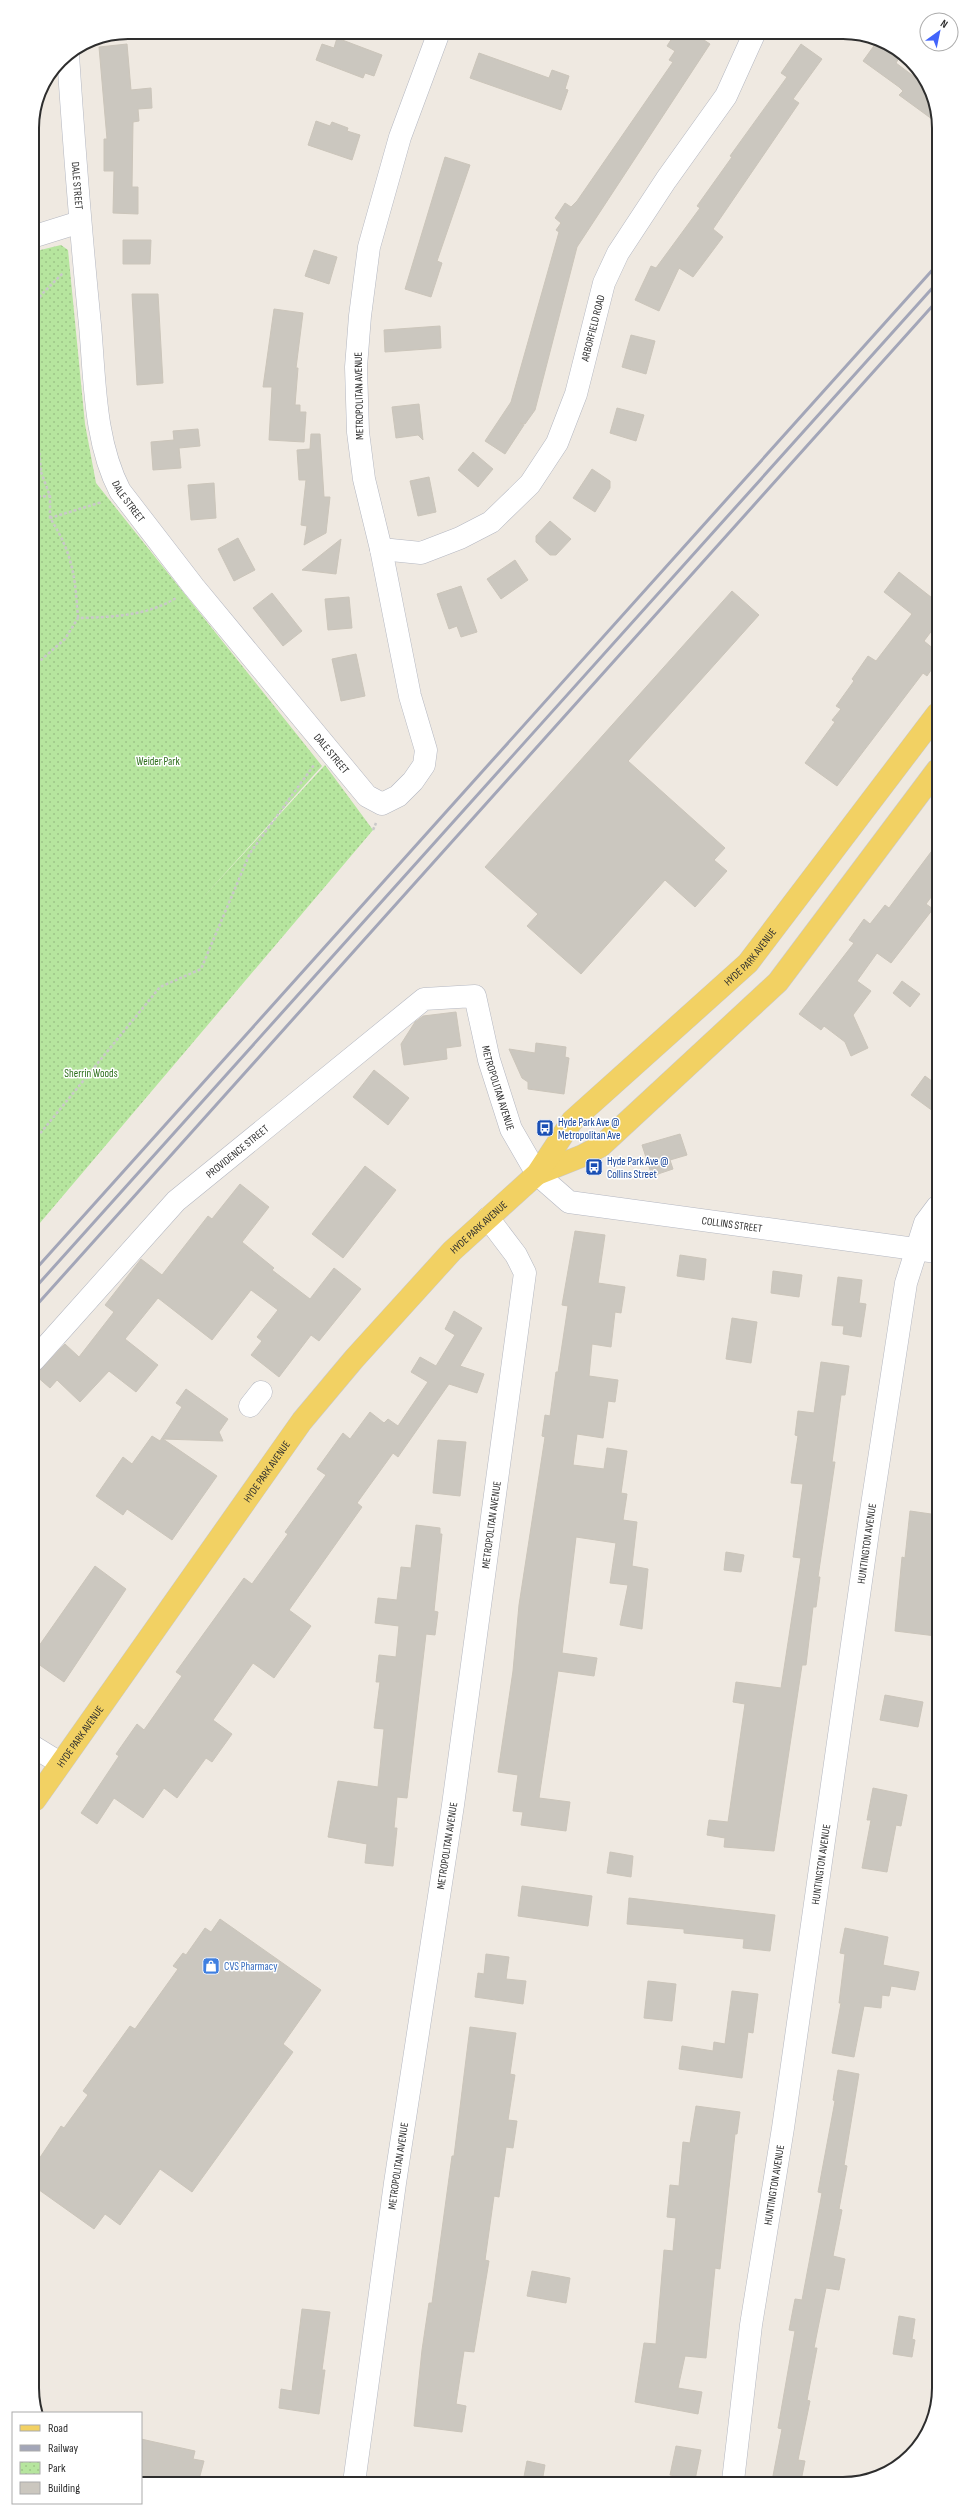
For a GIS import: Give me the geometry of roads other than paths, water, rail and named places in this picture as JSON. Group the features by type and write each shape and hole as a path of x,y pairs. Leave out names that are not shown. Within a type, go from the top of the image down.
{"main road":[{"name":"HYDE PARK AVENUE","path":"39,1793 302,1421 418,1287 488,1218 537,1174 572,1122 748,963 932,719"},
{"name":"HYDE PARK AVENUE","path":"537,1174 582,1156 601,1146 778,982 932,777"}],"street":[{"name":"METROPOLITAN AVENUE","path":"424,765 426,750 410,696 381,548 364,479 358,432 356,367 360,316 369,247 400,138 436,39"},
{"name":"ARBORFIELD ROAD","path":"381,548 421,553 460,538 491,522 530,484 557,443 576,394 604,283 618,253 666,180 726,96 753,39"},
{"name":"DALE STREET","path":"68,62 80,222 102,442 112,476 120,491 194,587 367,796 382,804 398,796 413,781 424,765"},
{"path":"39,235 80,222"},
{"name":"METROPOLITAN AVENUE","path":"475,996 489,1060 512,1129 537,1174"},
{"name":"PROVIDENCE STREET","path":"39,1354 176,1201 424,999 475,996"},
{"name":"COLLINS STREET","path":"537,1174 569,1202 927,1251"},
{"name":"HUNTINGTON AVENUE","path":"733,2477 751,2325 783,2128 870,1518 906,1283 927,1251 926,1223 932,1214"},
{"name":"METROPOLITAN AVENUE","path":"355,2477 395,2183 453,1805 525,1273 516,1255 488,1218"},
{"path":"39,1750 60,1763"}],"railway":[{"path":"39,1265 932,270"},
{"path":"39,1283 932,288"},
{"path":"39,1302 932,306"}],"place":[{"name":"Hyde Park Ave @ Metropolitan Ave","path":"545,1128"},
{"name":"Hyde Park Ave @ Collins Street","path":"594,1167"},
{"name":"CVS Pharmacy","path":"211,1966"}],"park label":[{"name":"Weider Park","path":"158,761"},
{"name":"Sherrin Woods","path":"91,1073"}]}
